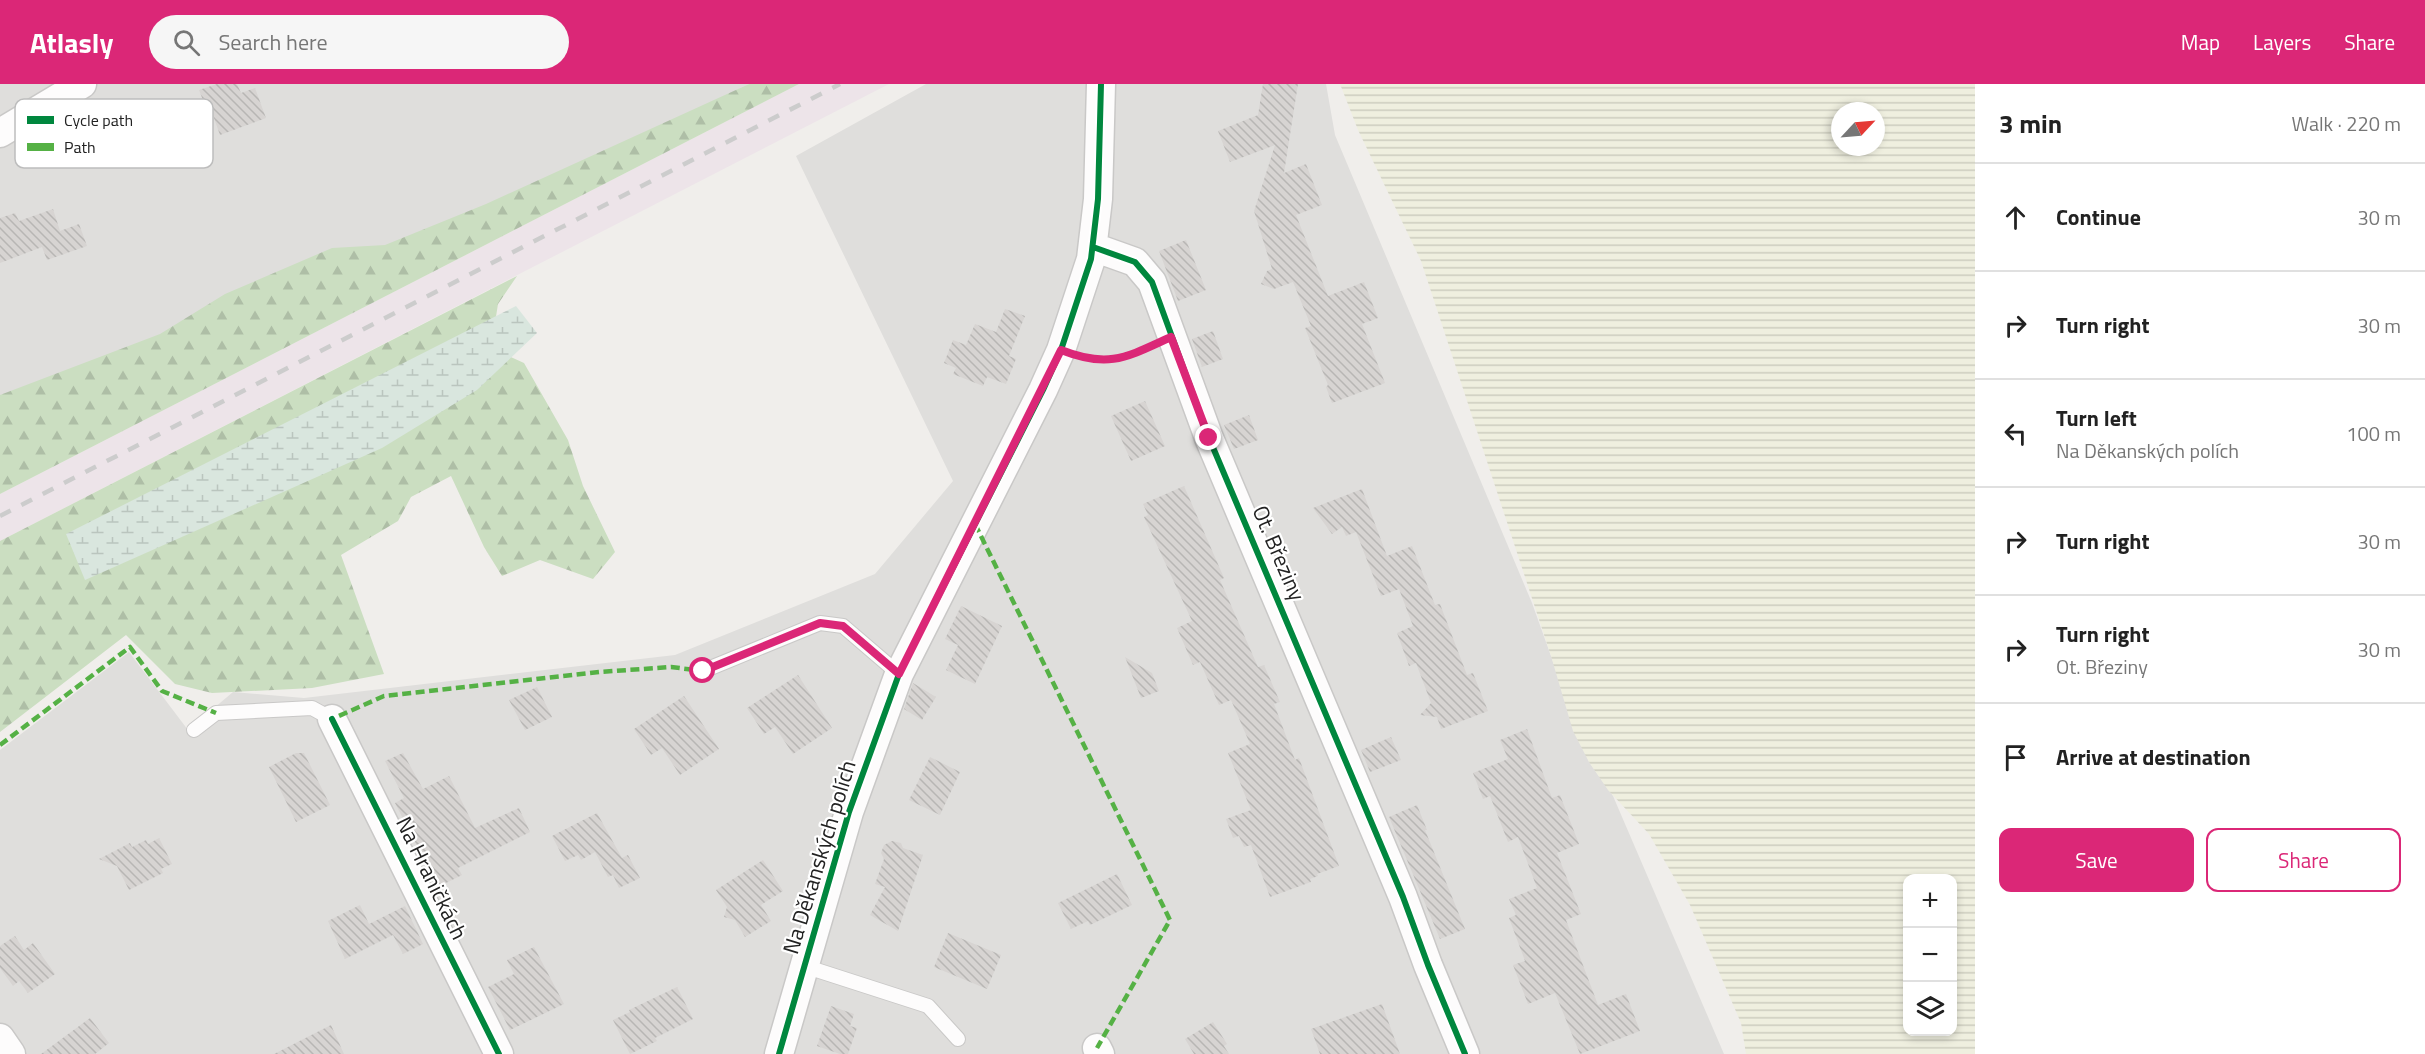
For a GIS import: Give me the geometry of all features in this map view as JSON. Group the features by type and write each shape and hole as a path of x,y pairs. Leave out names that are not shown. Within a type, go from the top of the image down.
{"street":[{"path":"56,99 81,84"},
{"path":"1093,247 1098,199 1101,84"},
{"path":"0,133 15,124"},
{"name":"Ot. Březiny","path":"1093,247 1135,262 1152,282 1209,438 1403,897 1465,1054"},
{"name":"Na Děkanských polích","path":"779,1054 849,812 899,674 1061,350 1077,308 1093,247"},
{"name":"Na Hraničkách","path":"332,719 499,1054"},
{"path":"0,1038 10,1054"}],"lane":[{"path":"703,671 820,623 843,626 899,674"},
{"path":"194,730 216,713 312,708 332,719"},
{"path":"804,966 927,1006 958,1040"}],"path":[{"path":"1061,350 1083,359 1109,361 1131,356 1171,337"}],"shaded area":[{"path":"0,84 749,84 112,400 0,396"},
{"path":"799,84 889,84 0,541 0,494"},
{"path":"926,84 1326,84 1335,135 1532,603 1589,762 1613,796 1724,1054 0,1054 0,750 129,652 188,730 233,692 304,698 675,655 875,574 953,481 796,156"}],"green space":[{"path":"749,84 799,84 0,494 0,395 160,334 225,294 332,248 385,245 486,204"},
{"path":"1340,84 1975,84 1975,1054 1746,1054 1741,1023 1690,905 1649,834 1608,790 1589,762 1573,731 1551,656 1421,261 1358,130"},
{"path":"517,276 498,304 491,348 524,363 568,440 583,486 615,552 593,579 540,560 502,576 484,547 451,476 411,497 398,521 341,555 384,674 312,688 212,693 175,684 126,635 0,732 0,541"},
{"path":"516,306 537,333 477,390 382,448 85,580 66,534"}],"building":[{"path":"217,84 237,84 241,93 255,88 266,118 220,135 213,115 213,99 202,99 199,90"},
{"path":"1263,84 1298,84 1284,173 1306,164 1322,205 1296,215 1328,296 1364,282 1378,318 1362,324 1385,383 1332,403 1326,387 1328,385 1305,328 1311,326 1293,282 1274,289 1261,284 1267,271 1272,269 1254,211 1275,145 1230,162 1218,131 1258,115"},
{"path":"53,209 60,231 79,224 87,246 47,260 42,247 0,263 0,218 15,213 19,221"},
{"path":"1186,240 1206,290 1178,301 1159,251"},
{"path":"1005,309 1025,316 1009,356 1016,359 1006,384 987,377 983,386 953,374 956,368 944,363 953,340 966,345 975,324 996,332"},
{"path":"1213,331 1223,359 1202,367 1192,339"},
{"path":"1145,401 1165,446 1131,461 1111,416"},
{"path":"1249,415 1258,440 1234,449 1224,425"},
{"path":"1184,486 1224,578 1220,580 1258,667 1264,665 1280,702 1274,704 1295,760 1299,758 1339,866 1317,874 1318,876 1310,879 1311,882 1270,897 1251,845 1244,847 1239,836 1233,838 1226,819 1251,810 1228,753 1250,744 1231,700 1219,705 1200,662 1193,665 1177,628 1192,621 1144,517 1148,515 1143,504"},
{"path":"1362,489 1387,556 1412,546 1435,605 1440,604 1467,675 1473,673 1488,711 1441,729 1437,717 1420,715 1431,703 1416,663 1409,666 1397,633 1413,626 1399,589 1381,596 1356,532 1346,536 1342,527 1332,534 1313,508"},
{"path":"961,606 1002,626 975,684 946,670 958,645 945,639"},
{"path":"1125,657 1152,673 1159,691 1141,698"},
{"path":"798,675 832,728 793,754 775,727 764,734 747,708"},
{"path":"913,683 936,697 922,720 904,709"},
{"path":"537,687 552,717 525,730 509,700"},
{"path":"684,696 719,749 680,775 662,748 651,755 634,729"},
{"path":"1527,729 1552,798 1560,795 1579,844 1557,853 1581,914 1566,920 1598,1005 1626,994 1640,1031 1580,1054 1555,993 1528,1004 1513,965 1525,961 1509,918 1516,915 1509,899 1537,888 1518,837 1508,842 1490,796 1483,799 1473,773 1508,759 1500,740"},
{"path":"1391,737 1401,760 1370,772 1361,750"},
{"path":"296,753 304,753 330,805 296,822 269,767"},
{"path":"403,753 423,789 449,776 475,828 519,808 530,832 458,868 462,875 438,887 395,803 404,798 385,761"},
{"path":"930,757 960,772 940,815 909,800"},
{"path":"1417,805 1465,929 1440,939 1389,817"},
{"path":"597,813 622,858 628,855 640,878 619,888 613,875 608,877 595,852 581,860 578,855 565,861 552,836"},
{"path":"159,838 172,864 161,869 163,873 129,890 117,866 99,859 130,843 132,847 146,840 148,844"},
{"path":"892,841 901,843 903,848 923,855 898,931 870,915 885,887 875,884 884,859 881,853 884,845"},
{"path":"763,860 783,891 761,905 771,921 745,937 735,920 724,917 727,907 716,890"},
{"path":"1117,874 1132,905 1090,925 1088,921 1071,929 1058,903"},
{"path":"360,905 369,924 405,906 423,944 403,954 393,935 345,959 328,921"},
{"path":"948,933 1001,955 987,989 934,967"},
{"path":"15,936 24,950 33,943 55,974 28,993 19,981 13,986 0,968 0,946"},
{"path":"534,947 564,1004 510,1030 488,987 514,974 507,960"},
{"path":"677,987 693,1019 655,1038 657,1041 630,1054 613,1020"},
{"path":"1382,1004 1400,1054 1320,1054 1311,1029"},
{"path":"831,1006 854,1014 850,1026 857,1028 848,1054 840,1054 817,1046"},
{"path":"90,1018 109,1043 95,1054 41,1054"},
{"path":"1213,1022 1227,1044 1224,1046 1229,1054 1194,1054 1185,1039"},
{"path":"331,1025 344,1054 274,1054"}],"railway":[{"path":"0,516 840,84"}],"marked path":[{"path":"975,524 1170,920 1097,1048"},
{"path":"0,745 130,647 162,691 216,713"},
{"path":"335,724 332,719 384,696 599,672 671,667 703,671"}],"cycle path":[{"path":"779,1054 849,812 899,674 1061,350 1091,259 1098,199 1101,84"},
{"path":"1093,247 1135,262 1152,282 1209,438 1403,897 1465,1054"},
{"path":"332,719 499,1054"}],"route":[{"path":"703,671 820,623 843,626 899,674 1061,350 1083,359 1109,361 1131,356 1171,337 1209,438"}]}
